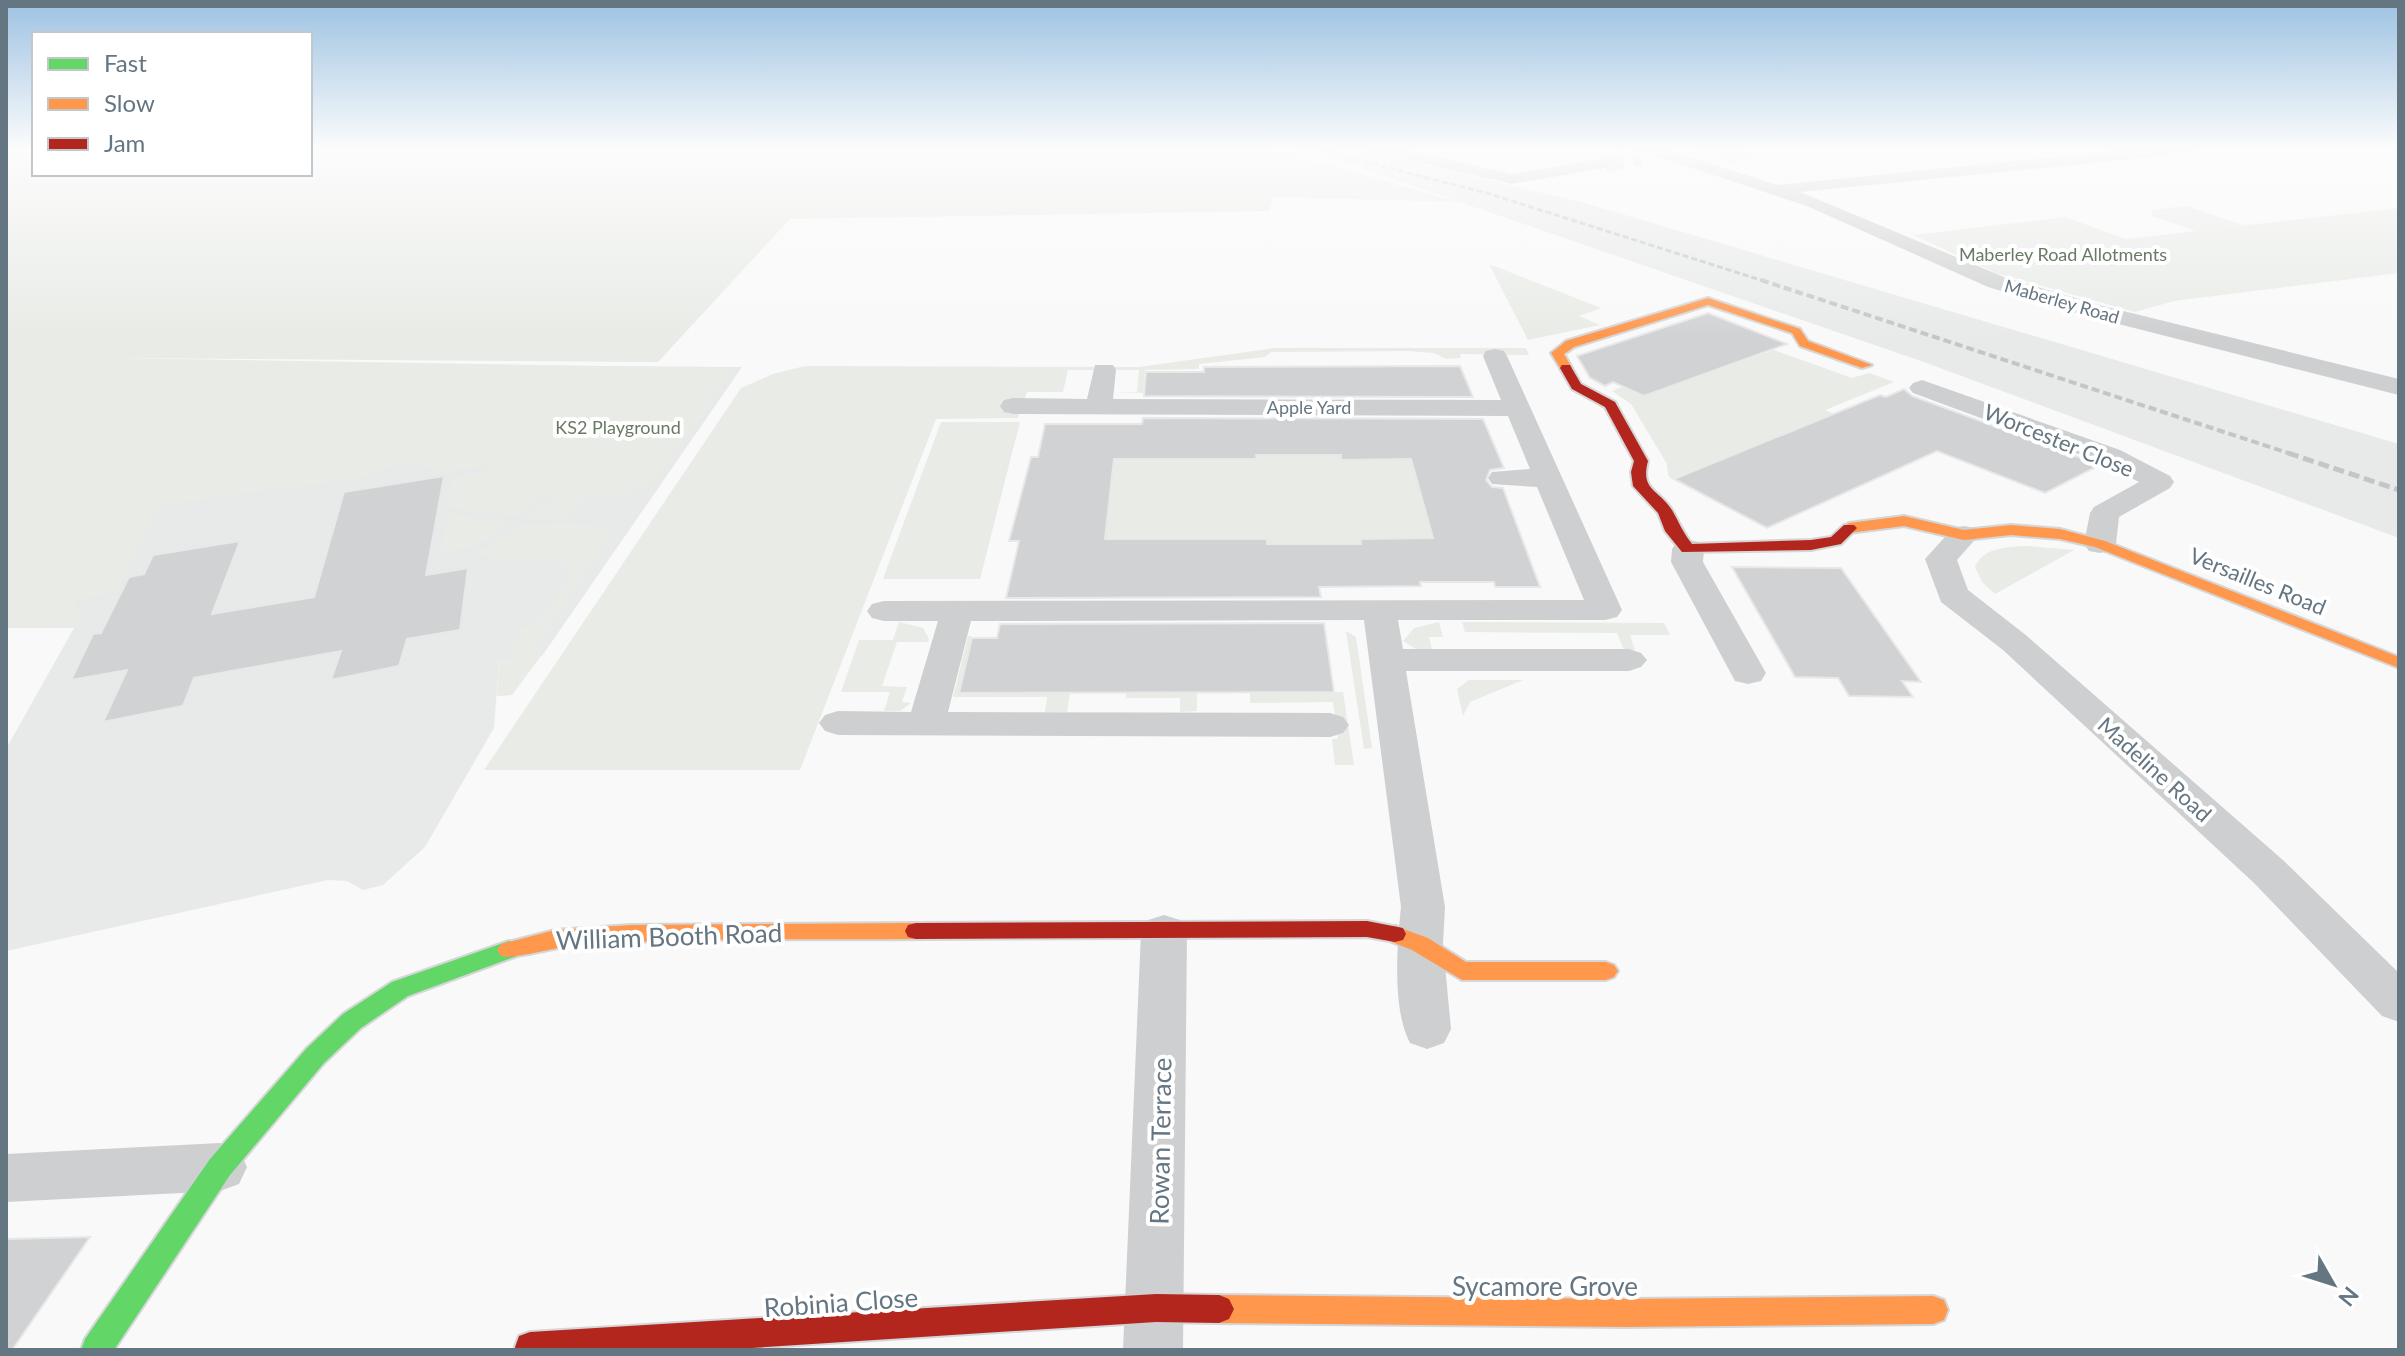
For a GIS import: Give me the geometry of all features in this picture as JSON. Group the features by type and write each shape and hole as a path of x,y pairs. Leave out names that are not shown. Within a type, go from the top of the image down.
{"street":[{"name":"Maberley Road","path":"1830,211 1996,282 2105,314 2399,387"},
{"path":"1748,673 1687,562 1688,549 1673,531 1665,511 1640,486 1638,472 1641,461 1610,405 1576,386 1557,353 1570,344 1708,301 1796,331 1804,343 1866,365"},
{"path":"884,611 957,612 1168,598 1380,612 1605,610 1495,356"},
{"path":"1099,406 1104,370"},
{"name":"Worcester Close","path":"1922,388 2110,456 2160,482 2105,513 2100,544"},
{"name":"Apple Yard","path":"1013,406 1519,408"},
{"path":"1502,478 1548,478"},
{"path":"1688,549 1811,545 1836,541 1850,527 1904,521 1964,535 2011,530 2060,534 2100,544"},
{"name":"Madeline Road","path":"1964,535 1941,559 1953,595 2015,643 2269,872 2399,1003"},
{"name":"Versailles Road","path":"2100,544 2399,663"},
{"path":"926,723 957,612"},
{"path":"1380,612 1423,907 1420,944 1427,1029"},
{"path":"1386,660 1629,660"},
{"path":"838,723 1330,725"},
{"name":"William Booth Road","path":"96,1350 220,1167 315,1056 352,1021 400,989 444,970 555,938 758,932 1367,929 1392,933 1420,944 1462,971 1606,971"},
{"name":"Rowan Terrace","path":"1155,1329 1164,932"},
{"path":"6,1178 220,1167"},
{"name":"Sycamore Grove","path":"1155,1329 1625,1313 1933,1310"},
{"name":"Robinia Close","path":"530,1347 1155,1329"}],"shaded area":[{"path":"1487,211 1613,211 2399,444 2399,538 1921,361"},
{"path":"2151,211 2203,211 2244,225 2196,231 2152,216"},
{"path":"6,358 742,367 542,656 499,661 494,728 425,847 383,885 363,890 347,881 328,880 6,951 6,749 74,628 6,628"}],"green space":[{"name":"KS2 Playground","path":"6,211 1252,211 790,219 658,362 108,358 735,368 648,490 583,498 564,521 525,519 560,492 549,493 516,517 448,507 452,480 466,474 483,474 489,467 434,472 420,463 398,463 362,478 160,505 116,593 75,600 80,616 75,627 6,628"},
{"name":"Maberley Road Allotments","path":"2370,211 2399,211 2399,273 2174,301 2135,312 1996,273 1913,235 2065,217 2126,239"},
{"path":"1489,264 1601,308 1579,316 1600,325 1528,340"},
{"path":"1275,348 1526,348 1529,355 1460,354 1461,358 1446,359 1434,353 1409,351 1271,352 1265,357 1199,364 1199,369 1145,370 1143,393 1115,392 1137,392 1139,370 1068,370 1063,392 1027,392 1024,401 1010,401 1007,413 1019,414 1018,418 936,419 800,770 484,770 741,388 773,374 805,366 1139,367"},
{"path":"1774,350 1852,378 1869,373 1894,382 1825,410 1835,414 1671,479 1667,464 1631,404 1612,391 1622,387 1644,395"},
{"path":"941,422 1020,422 980,579 883,579"},
{"path":"1101,455 1186,460 1186,455 1256,459 1256,455 1341,455 1342,459 1428,455 1431,498 1422,498 1425,509 1453,544 1360,539 1361,544 1267,544 1266,539 1158,539 1157,544 1089,544"},
{"path":"450,512 507,524 475,547 440,553"},
{"path":"521,525 595,526 612,534 531,657 504,655 520,639 519,629 538,620 568,581 570,571 559,561 495,561 477,552"},
{"path":"2027,546 2074,550 1995,594 1982,582 1975,567 1979,560 1997,549"},
{"path":"899,622 923,628 929,639 928,642 897,642 882,686 907,687 902,702 911,703 900,711 884,711 890,692 841,692 859,640 893,640"},
{"path":"1439,622 1443,637 1429,637 1432,650 1416,649 1403,641 1414,628"},
{"path":"1462,622 1664,623 1670,635 1630,635 1635,650 1624,650 1617,633 1465,632"},
{"path":"1346,631 1356,637 1372,748 1364,749"},
{"path":"968,636 972,636 959,693 1070,693 1067,712 1045,712 1047,697 953,697"},
{"path":"541,656 512,695 497,696 499,661"},
{"path":"1469,680 1523,680 1470,702 1463,716 1457,689"},
{"path":"1343,692 1354,765 1335,765 1332,739 1338,739 1333,702 1250,703 1250,693"},
{"path":"1126,693 1197,693 1197,711 1180,712 1180,698 1126,698"}],"building":[{"path":"1708,313 1787,344 1644,396 1613,382 1605,386 1590,378 1577,356"},
{"path":"1460,366 1473,397 1144,396 1146,372 1204,372 1204,367"},
{"path":"1904,389 1912,396 2100,465 2045,493 1937,451 1767,528 1674,479 1880,395 1886,397"},
{"path":"1143,418 1483,419 1504,468 1490,470 1486,480 1492,487 1503,488 1540,587 1495,587 1494,582 1420,582 1421,586 1319,587 1321,597 1006,598 1019,541 1009,541 1031,457 1038,457 1045,424 1142,424","holes":["1256,455 1341,455 1341,460 1411,459 1433,538 1360,539 1361,544 1267,544 1267,539 1105,539 1114,459 1257,459"]},
{"path":"444,476 426,575 468,568 460,630 407,639 399,666 331,680 341,651 194,678 183,706 103,722 127,670 71,680 93,634 101,633 129,577 144,574 153,555 240,541 212,614 314,597 344,492"},
{"path":"1732,567 1841,568 1921,682 1902,681 1913,697 1849,696 1838,678 1795,677"},
{"path":"1324,623 1334,692 959,693 972,638 997,638 1000,624"},
{"path":"90,1237 12,1350 6,1350 6,1239"}],"railway":[{"path":"1544,211 1767,282"},
{"path":"1761,280 2294,455"},
{"path":"2288,453 2294,455"},
{"path":"2294,455 2399,490"}],"traffic: fast":[{"path":"96,1350 220,1167 315,1056 352,1021 400,989 509,950"}],"traffic: slow":[{"path":"1566,368 1557,353 1570,344 1708,301 1796,331 1804,343 1866,365"},
{"path":"1849,528 1904,521 1964,535 2011,530 2060,534 2100,544 2399,663"},
{"path":"509,950 555,938 631,933 916,931"},
{"path":"1395,934 1420,944 1462,971 1606,971"},
{"path":"1219,1309 1625,1313 1933,1310"}],"traffic: jam":[{"path":"1566,368 1576,386 1610,405 1641,461 1638,472 1640,486 1665,511 1673,531 1688,549 1811,545 1836,541 1849,528"},
{"path":"916,931 1367,929 1395,934"},
{"path":"530,1347 1156,1308 1219,1309"}]}
